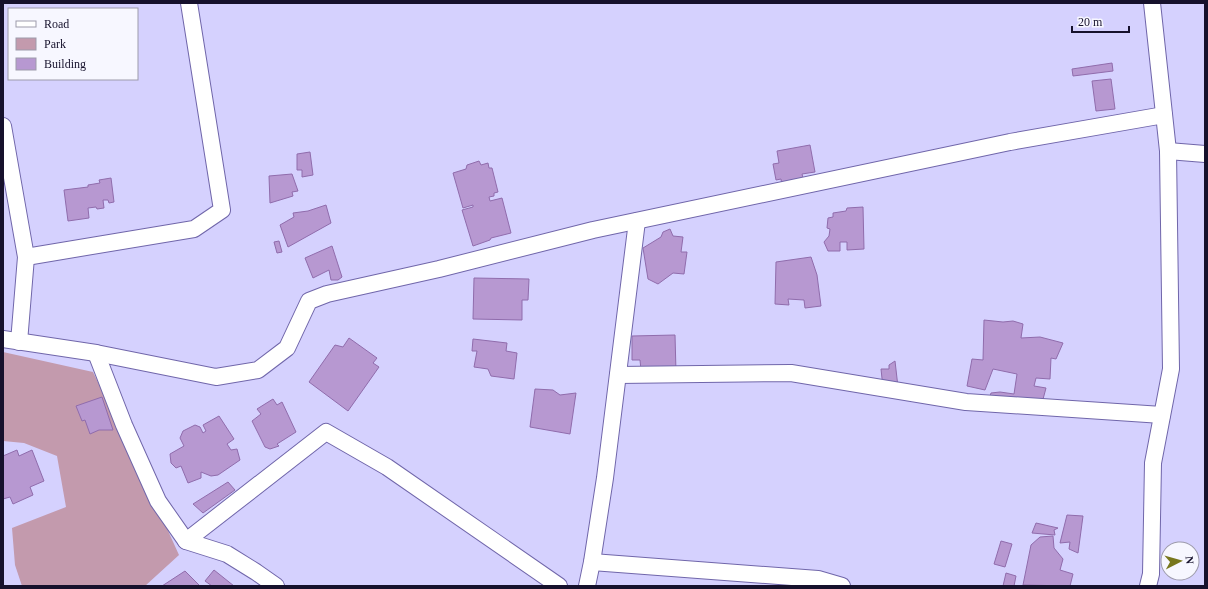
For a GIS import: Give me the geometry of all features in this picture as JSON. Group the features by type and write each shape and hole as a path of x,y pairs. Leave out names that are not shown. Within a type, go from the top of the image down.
{"street":[{"path":"26,257 194,229 222,210 189,3"},
{"path":"1148,586 1151,574 1153,463 1171,369 1168,151 1152,3"},
{"path":"3,339 96,353 216,377 258,370 287,348 309,301 327,294 439,269 593,230 1010,142 1164,115"},
{"path":"3,126 26,257 19,342"},
{"path":"1168,151 1205,154"},
{"path":"587,586 605,478 636,221"},
{"path":"96,353 124,425 158,501 186,541 227,554 276,586"},
{"path":"618,375 791,373 966,402 1162,415"},
{"path":"186,541 326,432 387,467 559,586"},
{"path":"592,562 818,579 842,586"}],"green space":[{"path":"3,352 93,372 136,460 179,555 145,586 22,586 15,565 12,528 66,507 57,456 24,443 3,441"}],"building":[{"path":"1112,63 1113,71 1073,76 1072,69"},
{"path":"1111,79 1115,109 1096,111 1092,81"},
{"path":"810,145 815,172 802,174 804,182 782,186 781,179 776,180 773,164 779,163 777,151"},
{"path":"310,152 313,175 302,177 302,170 297,170 297,154"},
{"path":"479,161 481,165 488,163 489,168 492,168 498,192 494,193 494,196 489,197 490,201 502,198 511,233 491,238 490,240 473,246 462,210 473,207 473,205 463,208 453,173 466,169 467,165"},
{"path":"292,174 298,191 292,192 293,196 270,203 269,176"},
{"path":"111,178 114,202 109,203 108,200 103,200 104,208 88,208 89,218 68,221 64,190 88,187 88,185 100,183 99,180"},
{"path":"326,205 331,223 288,247 280,225 294,217 293,213 308,211"},
{"path":"863,207 864,249 847,250 847,242 840,242 840,251 828,251 824,242 829,236 830,229 827,228 828,218 833,217 833,213 846,211 847,208"},
{"path":"670,229 673,236 683,237 681,252 687,252 684,274 673,273 658,284 648,279 643,248 661,237 663,232"},
{"path":"279,241 282,252 277,253 274,242"},
{"path":"332,246 342,277 338,280 331,280 329,270 313,278 305,258"},
{"path":"811,257 817,275 821,306 805,308 804,300 788,299 789,305 775,304 776,262"},
{"path":"474,278 529,279 528,300 522,300 522,320 473,319"},
{"path":"984,320 1003,322 1013,321 1023,324 1021,338 1040,337 1063,343 1056,359 1051,358 1050,379 1036,378 1034,386 1046,388 1042,403 988,401 991,393 1000,392 1014,394 1017,374 993,369 985,390 967,386 972,359 983,360"},
{"path":"675,335 676,372 641,370 640,360 632,360 632,336"},
{"path":"349,338 377,358 373,363 379,367 348,411 309,382 335,345 343,347"},
{"path":"473,339 507,343 506,351 517,353 514,379 491,376 488,369 474,367 477,351 472,351"},
{"path":"895,361 898,387 883,388 881,369 889,369 889,365"},
{"path":"535,389 553,390 560,395 576,393 570,434 530,427"},
{"path":"102,397 113,430 99,430 90,434 85,420 82,421 76,406"},
{"path":"273,399 277,405 282,402 296,432 277,444 279,446 270,449 265,447 252,421 261,414 257,409"},
{"path":"219,416 234,439 227,444 231,450 237,449 240,460 218,475 211,476 201,472 201,478 188,483 181,466 176,468 171,463 170,454 184,446 180,438 183,431 195,425 200,427 203,433 206,431 203,425"},
{"path":"17,450 19,456 32,450 44,481 30,487 33,495 13,504 10,497 3,499 3,456"},
{"path":"228,482 235,490 203,513 193,504"},
{"path":"1067,515 1083,516 1078,553 1069,549 1070,542 1060,543"},
{"path":"1036,523 1058,528 1054,530 1055,535 1032,533"},
{"path":"1053,536 1054,548 1063,559 1060,570 1073,574 1070,586 1023,585 1031,545 1040,537"},
{"path":"1001,541 1012,544 1005,567 994,564"},
{"path":"214,570 234,586 212,586 205,581"},
{"path":"185,571 200,586 162,586"},
{"path":"1006,573 1016,576 1014,586 1003,586"}]}
